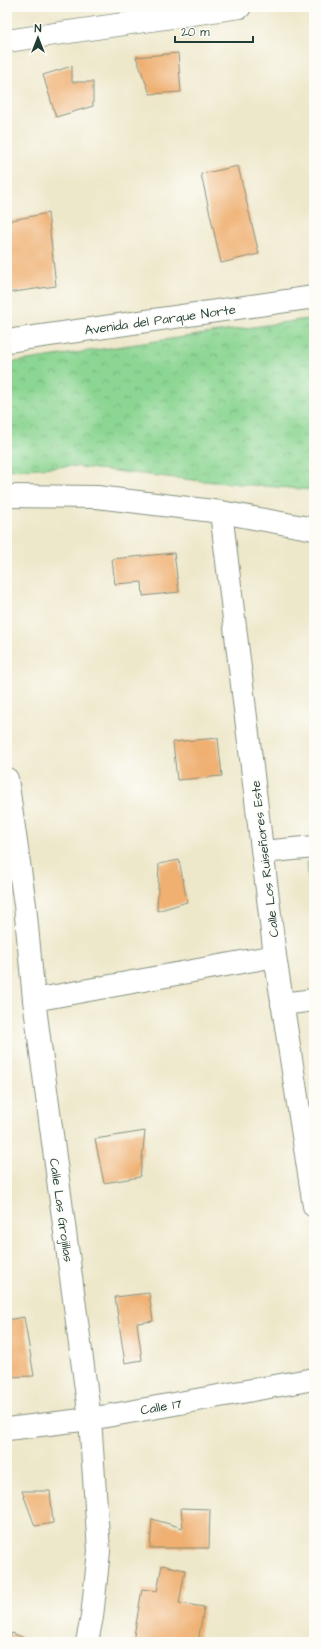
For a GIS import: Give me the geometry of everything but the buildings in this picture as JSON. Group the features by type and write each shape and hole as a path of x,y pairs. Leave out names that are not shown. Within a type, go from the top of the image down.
{"street":[{"path":"7,40 240,7"},
{"name":"Avenida del Parque Norte","path":"7,341 314,297"},
{"path":"7,496 97,497 221,512 314,529"},
{"name":"Calle Los Ruiseñores Este","path":"221,512 275,956 314,1206"},
{"name":"Calle Las Grojillas","path":"7,779 16,906 34,1000 90,1419 99,1551 92,1617 87,1642"},
{"path":"263,852 314,847"},
{"path":"34,1000 275,956"},
{"path":"282,1004 314,1000"},
{"name":"Calle 17","path":"7,1429 90,1419 314,1379"}],"green space":[{"path":"314,318 314,490 202,481 71,466 7,470 7,363"},
{"path":"307,862 314,862 314,928"}]}
